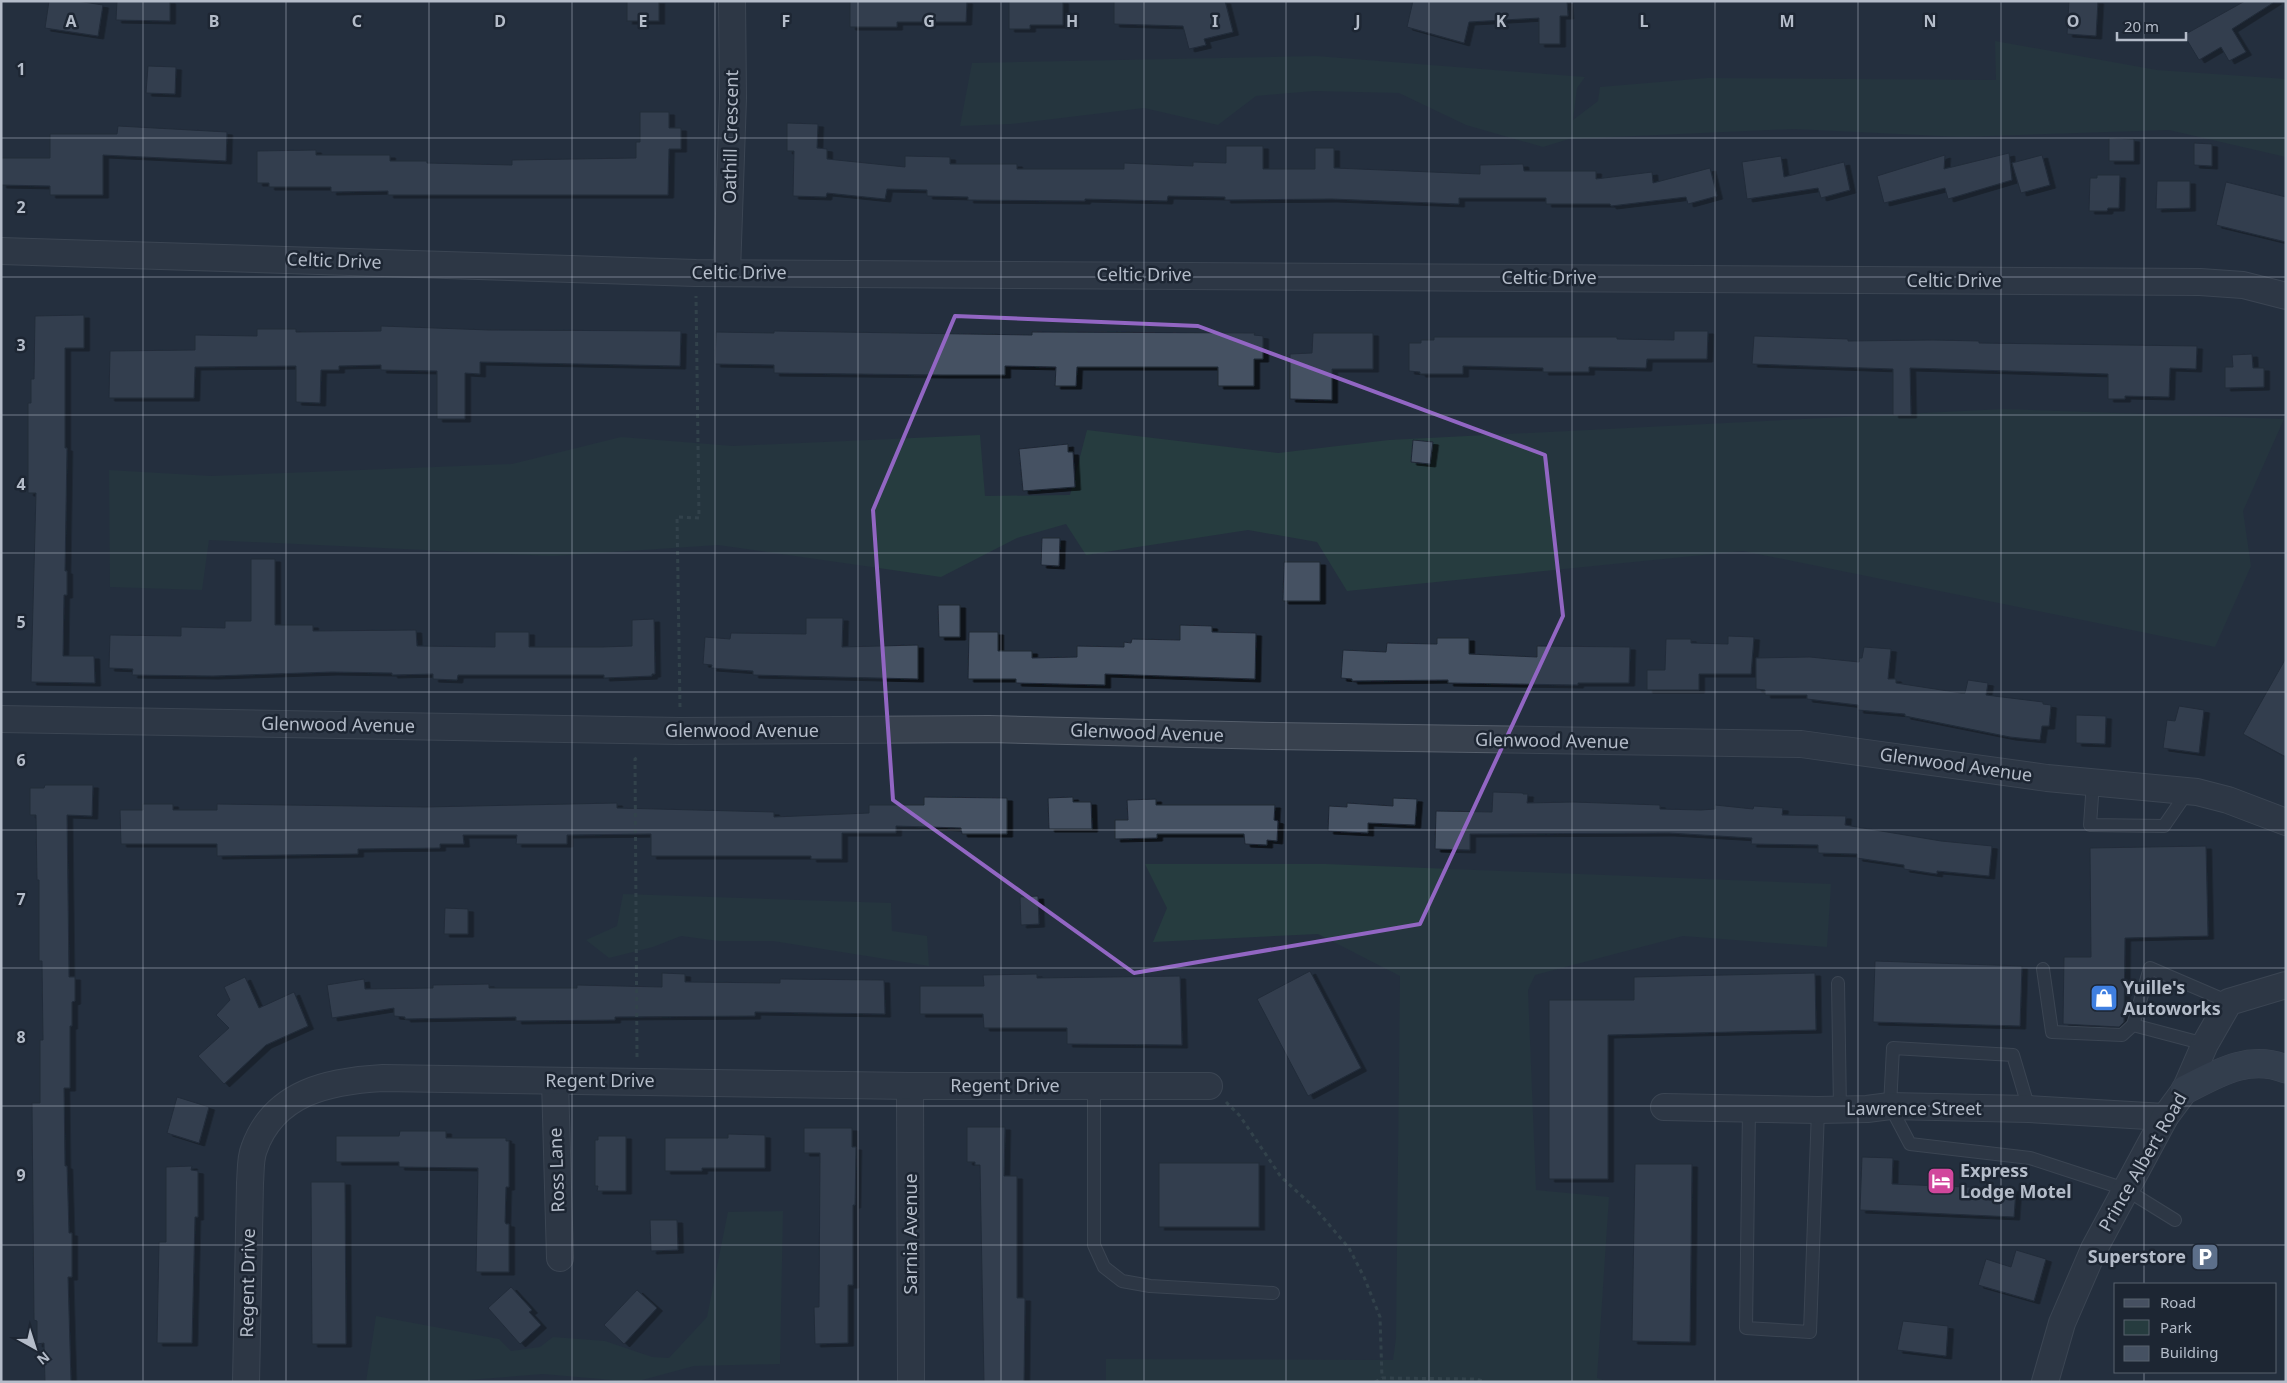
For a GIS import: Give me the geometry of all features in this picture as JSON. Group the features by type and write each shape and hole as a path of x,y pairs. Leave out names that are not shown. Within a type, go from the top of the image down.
{"main road":[{"path":"2185,1090 2223,1071 2250,1062 2274,1064 2286,1069"}],"street":[{"name":"Oathill Crescent","path":"727,272 733,98 732,1"},
{"name":"Celtic Drive","path":"1,250 696,273 2200,282 2243,285 2286,296"},
{"name":"Glenwood Avenue","path":"1,719 680,731 989,729 1273,736 1801,744 2093,782 2188,791 2228,800 2286,822"},
{"path":"2229,1002 2286,985"},
{"name":"Prince Albert Road","path":"2045,1382 2062,1323 2094,1249 2165,1118 2185,1090 2205,1044 2229,1002"},
{"name":"Regent Drive","path":"246,1382 250,1183 253,1150 267,1122 284,1106 306,1093 329,1084 383,1078 554,1081 637,1080 910,1086 1209,1086"},
{"name":"Ross Lane","path":"554,1081 560,1258"},
{"name":"Sarnia Avenue","path":"910,1086 911,1382"},
{"name":"Lawrence Street","path":"1664,1107 1829,1110 1868,1109 1890,1106 2029,1109 2165,1118"}],"lane":[{"path":"2093,782 2090,825 2164,826 2188,791"},
{"path":"2043,969 2052,1032 2122,1035 2133,1025 2150,968 2229,1002"},
{"path":"1749,1109 1746,1328 1810,1332 1838,983"},
{"path":"2133,1025 2205,1044"},
{"path":"2029,1109 2014,1055 1893,1048 1890,1106 1910,1144 2030,1158 2125,1189 2175,1220"},
{"path":"1094,1086 1094,1245 1104,1267 1122,1281 1150,1286 1273,1293"}],"path":[{"path":"680,731 677,517 699,518 696,273"},
{"path":"637,1080 636,759 643,754"},
{"path":"1209,1086 1240,1116 1282,1177 1314,1207 1348,1248 1364,1276 1380,1317 1382,1378"},
{"path":"1375,1382 1382,1378 1477,1379 1485,1382"}],"highlighted area":[{"path":"955,316 1198,326 1545,455 1563,616 1420,924 1134,973 893,800 873,510"}],"green space":[{"path":"1995,41 2157,70 2286,79 2286,157 2169,130 1961,137 1794,129 1569,139 1543,147 1466,125 1399,93 1314,91 1256,96 1218,125 1144,108 1011,124 960,126 972,63 1316,56 1585,77 1577,88 1573,120 1598,101 1600,87 1707,78 1996,80"},
{"path":"2003,409 2284,419 2243,511 2251,566 2215,647 1743,551 1347,591 1317,542 1248,530 1086,555 1066,524 1017,538 941,577 718,545 553,556 209,540 202,590 110,587 109,470 211,476 512,464 621,437 733,446 980,435 985,496 1070,495 1087,430 1278,453 1389,440"},
{"path":"1145,864 1326,864 1831,884 1827,947 1683,936 1535,975 1528,990 1536,1190 1609,1197 1597,1378 1608,1382 1106,1382 1106,1359 1393,1360 1396,1338 1400,976 1318,934 1153,942 1167,908"},
{"path":"623,894 891,903 892,931 927,936 929,966 773,941 719,941 681,936 653,947 609,958 586,940 617,926"},
{"path":"783,1211 780,1364 694,1366 635,1382 543,1374 443,1382 366,1382 376,1316 499,1339 511,1351 540,1347 553,1337 605,1341 652,1357 669,1358 707,1317 728,1212"}],"building":[{"path":"49,1 77,1 103,5 98,36 45,28"},
{"path":"117,1 170,1 170,21 116,20"},
{"path":"627,1 659,1 659,21 627,21"},
{"path":"850,1 967,1 966,22 897,22 897,27 850,27"},
{"path":"1009,1 1063,1 1063,25 1030,25 1030,29 1009,29"},
{"path":"1114,1 1225,1 1233,32 1204,39 1206,45 1189,49 1183,26 1114,24"},
{"path":"1413,1 1567,1 1568,16 1560,16 1560,44 1539,44 1539,18 1469,22 1464,43 1407,27"},
{"path":"2069,1 2098,1 2096,36 2067,34"},
{"path":"2245,1 2276,1 2232,29 2246,52 2229,61 2221,47 2199,60 2184,35"},
{"path":"148,66 176,67 175,94 146,93"},
{"path":"640,112 669,112 669,128 681,128 681,149 669,149 668,195 388,195 388,191 331,192 331,187 269,187 269,183 257,183 257,151 316,150 316,155 390,155 390,161 512,165 512,160 636,158 636,142 640,142"},
{"path":"787,123 818,124 817,148 827,149 827,159 905,167 905,156 950,157 950,164 1017,164 1017,169 1124,169 1124,163 1193,166 1193,162 1226,163 1226,146 1263,146 1263,169 1315,169 1315,148 1334,148 1334,168 1480,174 1480,165 1523,164 1524,171 1596,171 1596,179 1652,172 1653,183 1710,168 1717,196 1688,204 1686,197 1611,206 1610,204 1546,204 1546,198 1459,198 1459,204 1332,199 1225,200 1225,197 1168,196 1167,201 1085,199 1085,201 968,200 968,197 927,196 927,190 887,189 885,199 827,193 826,197 793,196 794,151 787,151"},
{"path":"118,126 227,132 226,161 103,155 103,195 50,195 50,186 1,185 1,158 50,158 50,134 117,134"},
{"path":"2109,138 2134,139 2134,161 2109,161"},
{"path":"2194,143 2212,144 2212,166 2194,165"},
{"path":"2009,153 2012,180 1948,199 1945,188 1884,203 1877,176 1945,155 1944,169"},
{"path":"2042,155 2050,185 2021,193 2012,163"},
{"path":"1781,156 1784,177 1844,162 1850,190 1821,198 1818,188 1747,199 1742,162"},
{"path":"2097,175 2120,175 2119,208 2108,208 2107,211 2089,211 2090,178 2097,178"},
{"path":"2157,181 2190,181 2190,208 2156,209"},
{"path":"2226,182 2286,197 2286,242 2216,225"},
{"path":"84,315 84,348 65,348 65,448 67,448 65,571 67,571 67,595 64,595 63,656 94,656 95,683 31,682 36,493 28,493 28,403 31,403 31,379 34,379 35,316"},
{"path":"381,326 489,330 681,331 680,366 480,362 480,374 465,373 465,419 437,419 437,371 381,370 381,365 339,366 339,370 321,370 320,403 296,402 296,366 195,367 194,398 109,398 110,351 195,350 195,335 257,336 257,329 296,329 296,332 381,331"},
{"path":"774,331 1032,335 1032,332 1255,333 1254,335 1263,336 1263,359 1254,359 1254,386 1218,386 1218,367 1077,367 1076,386 1055,386 1056,367 1005,366 1005,375 942,375 774,373 774,365 715,364 716,332 774,333"},
{"path":"1674,331 1708,331 1707,359 1647,359 1646,368 1589,367 1589,372 1543,372 1543,368 1463,366 1463,374 1420,374 1420,372 1409,371 1409,343 1421,343 1421,340 1434,340 1434,337 1617,337 1617,339 1674,340"},
{"path":"1313,333 1373,333 1373,369 1332,369 1332,400 1290,399 1290,354 1312,353"},
{"path":"1754,336 1848,339 1848,341 1933,340 1979,341 1979,343 2197,346 2196,369 2170,368 2169,397 2125,396 2125,399 2108,399 2108,374 1910,368 1911,415 1893,415 1893,369 1752,364"},
{"path":"2252,354 2253,368 2264,368 2264,387 2225,388 2225,367 2233,367 2232,355"},
{"path":"1413,440 1433,442 1430,464 1411,462"},
{"path":"1068,444 1068,452 1073,452 1075,487 1023,491 1019,449"},
{"path":"1042,538 1060,538 1059,566 1041,565"},
{"path":"251,559 275,559 275,625 313,625 313,631 416,630 417,646 495,647 495,632 529,632 529,647 602,647 632,646 632,620 654,619 655,674 652,674 652,676 604,678 604,675 458,675 457,680 433,679 433,674 392,675 392,673 332,672 213,676 132,675 133,669 109,668 110,635 181,636 181,627 225,628 225,621 251,621"},
{"path":"1284,562 1320,562 1320,601 1283,601"},
{"path":"938,605 960,605 960,637 939,637"},
{"path":"806,618 843,618 842,647 918,645 918,679 753,675 753,671 711,668 712,665 703,664 705,637 730,639 731,633 806,634"},
{"path":"1180,625 1212,626 1212,632 1256,633 1255,679 1105,674 1105,685 1016,683 1016,679 968,679 969,632 998,632 998,651 1032,651 1032,658 1077,657 1077,646 1124,647 1124,642 1131,643 1132,639 1180,640"},
{"path":"1728,636 1754,637 1751,674 1699,674 1699,690 1647,690 1647,670 1665,670 1666,639 1691,639 1691,643 1728,644"},
{"path":"1437,638 1469,638 1469,654 1537,657 1537,646 1630,647 1629,683 1578,683 1578,685 1448,683 1448,680 1352,681 1352,679 1341,678 1343,650 1386,652 1387,643 1437,644"},
{"path":"1864,647 1891,649 1888,679 1896,679 1896,683 1965,693 1968,680 1988,683 1986,695 2043,702 2043,704 2051,705 2049,726 2042,726 2040,740 2010,737 1905,716 1905,714 1858,710 1858,705 1807,699 1807,695 1765,695 1765,690 1756,689 1756,658 1810,657 1859,662 1859,658 1862,658"},
{"path":"2286,658 2286,757 2243,734"},
{"path":"2179,706 2204,710 2199,753 2163,748 2167,720 2175,721"},
{"path":"2076,715 2106,716 2105,744 2076,743"},
{"path":"45,785 93,785 92,816 67,815 69,977 75,977 75,1001 72,1002 72,1026 70,1026 70,1088 64,1088 65,1166 67,1166 69,1233 72,1233 72,1277 68,1277 71,1382 45,1382 44,1343 37,1344 37,1321 34,1320 32,1103 40,1103 40,1040 43,1040 42,961 39,961 39,880 37,880 36,815 30,815 30,788 44,788"},
{"path":"1493,792 1528,794 1527,803 1573,802 1660,805 1660,809 1701,810 1715,809 1715,805 1753,809 1754,806 1783,808 1782,815 1846,816 1845,825 1941,841 1992,846 1989,876 1937,871 1937,874 1904,869 1904,865 1857,858 1857,854 1818,853 1818,845 1751,844 1752,838 1669,833 1470,834 1470,850 1435,849 1436,811 1492,812"},
{"path":"924,797 1007,798 1007,834 962,834 961,828 896,826 896,833 842,833 842,859 811,859 811,856 651,856 651,834 567,835 567,844 516,844 517,835 463,835 464,844 440,844 440,848 358,849 358,854 217,856 217,844 121,844 120,810 143,810 143,804 173,804 173,810 217,810 217,804 425,807 617,803 617,808 774,812 774,817 869,813 869,805 924,805"},
{"path":"1073,797 1073,802 1091,802 1092,829 1049,829 1048,798"},
{"path":"1393,798 1417,799 1415,825 1368,823 1368,833 1328,831 1329,806 1347,807 1347,803 1393,806"},
{"path":"1156,799 1156,805 1275,805 1274,820 1278,821 1277,841 1267,840 1267,845 1245,844 1244,834 1157,834 1157,838 1115,839 1115,820 1128,820 1127,800"},
{"path":"2206,846 2208,936 2125,938 2124,1022 2119,1027 2063,1024 2064,957 2091,957 2090,848"},
{"path":"1038,896 1039,924 1021,925 1020,897"},
{"path":"445,908 468,909 468,934 444,934"},
{"path":"1875,961 2022,966 2020,1026 1873,1022"},
{"path":"1310,971 1361,1068 1308,1096 1257,999"},
{"path":"662,973 685,974 685,982 780,983 780,979 884,980 885,1014 755,1012 755,1016 615,1017 615,1020 516,1021 516,1017 405,1019 405,1017 394,1016 394,1008 332,1018 327,985 364,979 365,989 433,988 433,985 489,984 489,988 577,988 577,985 662,987"},
{"path":"1815,973 1816,1030 1608,1035 1608,1179 1549,1179 1549,1000 1634,1000 1634,977"},
{"path":"1037,974 1037,978 1180,976 1182,1045 1067,1044 1067,1028 984,1028 983,1014 920,1014 920,986 984,986 983,975"},
{"path":"245,977 259,1008 294,992 308,1026 266,1045 224,1084 198,1056 229,1028 216,1015 230,1000 224,987"},
{"path":"177,1097 209,1107 199,1143 167,1133"},
{"path":"967,1127 1005,1127 1004,1176 1017,1176 1017,1298 1025,1298 1024,1382 984,1382 980,1165 975,1165 975,1162 967,1162"},
{"path":"804,1128 852,1128 852,1147 856,1147 855,1205 853,1205 853,1285 848,1285 848,1343 815,1344 814,1307 819,1307 820,1153 804,1153"},
{"path":"400,1131 446,1131 446,1138 506,1138 506,1141 509,1141 509,1187 506,1187 505,1222 509,1224 509,1272 476,1272 478,1168 399,1167 399,1162 336,1162 336,1136 399,1136"},
{"path":"728,1134 765,1135 765,1168 702,1168 702,1171 665,1171 665,1138 728,1138"},
{"path":"598,1136 626,1136 626,1191 597,1191 598,1186 595,1186 595,1140 598,1140"},
{"path":"1862,1157 1893,1158 1892,1184 2016,1189 2014,1217 1860,1210"},
{"path":"1159,1163 1259,1163 1259,1227 1159,1227"},
{"path":"1635,1164 1692,1164 1690,1342 1632,1341"},
{"path":"192,1166 191,1170 198,1171 198,1217 195,1217 192,1343 157,1343 159,1242 166,1242 166,1167"},
{"path":"311,1182 345,1182 346,1344 312,1344"},
{"path":"650,1220 677,1220 678,1250 651,1251"},
{"path":"2016,1250 2046,1259 2034,1301 1978,1285 1986,1259 2011,1267"},
{"path":"511,1287 532,1310 529,1312 541,1325 520,1344 488,1308"},
{"path":"637,1290 657,1308 624,1344 604,1325"},
{"path":"1903,1321 1948,1326 1946,1356 1897,1350"}],"place":[{"name":"Yuille's Autoworks","path":"2104,998"},
{"name":"Express Lodge Motel","path":"1941,1181"},
{"name":"Superstore","path":"2205,1257"}]}
